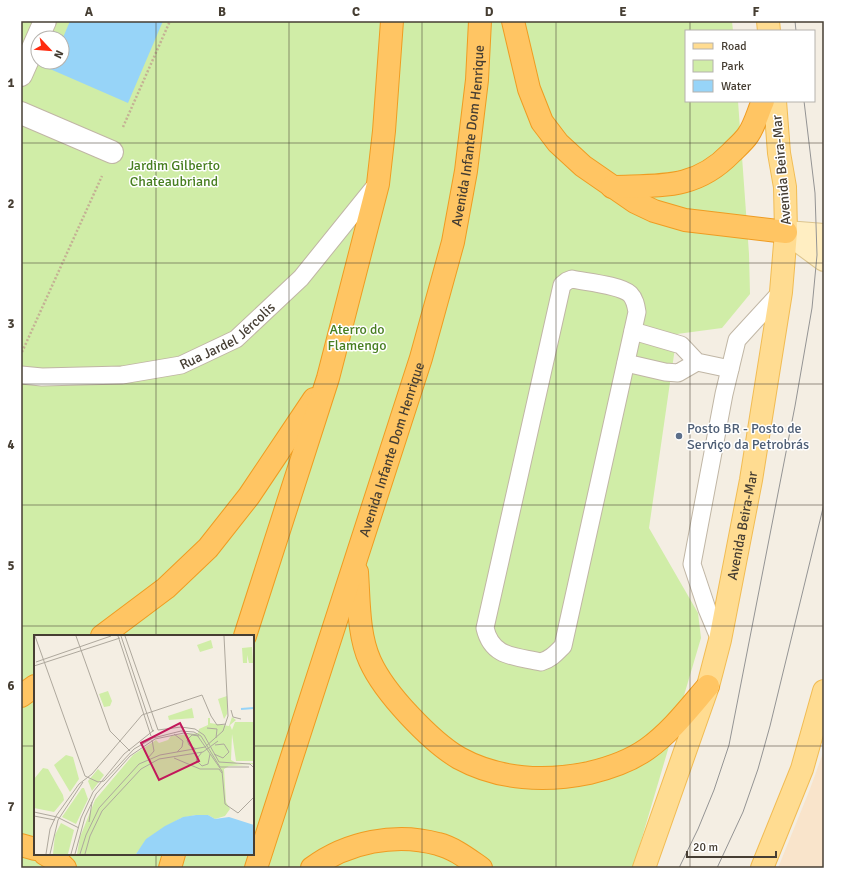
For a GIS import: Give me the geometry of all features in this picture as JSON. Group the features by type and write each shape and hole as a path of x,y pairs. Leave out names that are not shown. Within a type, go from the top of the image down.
{"highway":[{"path":"245,635 328,378 378,184 384,131 392,21"},
{"name":"Avenida Infante Dom Henrique","path":"256,868 421,358 453,242 466,171 471,133 477,80 480,21"},
{"path":"513,21 529,89 542,122 558,143 583,166 635,202 654,211 685,220 786,232"},
{"path":"612,187 670,185 705,174 720,164 748,134 763,102"},
{"path":"103,635 166,588 208,548 248,496 328,378"},
{"path":"356,559 359,605 364,640 370,660 378,676 395,701 424,731 459,758 478,766 516,777 539,778 564,778 609,768 647,749 674,725 708,686"},
{"path":"21,696 34,687"},
{"path":"312,868 320,862 344,851 370,842 408,839 424,840 440,844 461,854 481,868"},
{"path":"21,845 34,849"},
{"path":"47,855 65,868"},
{"path":"170,868 174,855"}],"main road":[{"name":"Avenida Beira-Mar","path":"644,868 708,686 720,640 751,480 781,292 786,232 784,187 779,153 775,102"},
{"path":"786,232 824,235"},
{"path":"786,232 824,260"},
{"path":"762,868 802,769 824,691"}],"street":[{"path":"21,75 45,21"},
{"path":"21,113 112,152"}],"lane":[{"name":"Rua Jardel Jércolis","path":"21,375 42,377 122,376 181,365 236,339 301,278 378,184"},
{"path":"572,279 620,289 631,295 636,303 637,312 633,331 563,646 553,656 541,662 500,652 490,642 485,628 562,285 572,279"},
{"path":"720,640 707,609 692,564 737,340 781,292"},
{"path":"633,331 681,345 697,362 730,369"},
{"path":"626,363 665,372 678,373 697,362"}],"path":[{"path":"21,353 170,21"}],"shaded area":[{"path":"824,750 824,868 778,868 810,789"}],"green space":[{"name":"Aterro do Flamengo","path":"21,21 732,21 733,30 685,30 685,102 738,102 749,254 750,294 722,328 677,334 649,528 698,613 701,638 633,868 21,868"}],"water":[{"path":"70,21 163,21 128,103 52,70 70,70 70,30 66,30"}],"tram line":[{"path":"795,21 796,30"},
{"path":"679,868 698,829 714,790 729,745 795,406 812,308 817,255 815,193 804,102"},
{"path":"717,868 743,812 758,769 770,726 824,504"}],"place":[{"name":"Posto BR - Posto de Serviço da Petrobrás","path":"679,436"}],"park label":[{"name":"Jardim Gilberto Chateaubriand","path":"174,174"}]}
